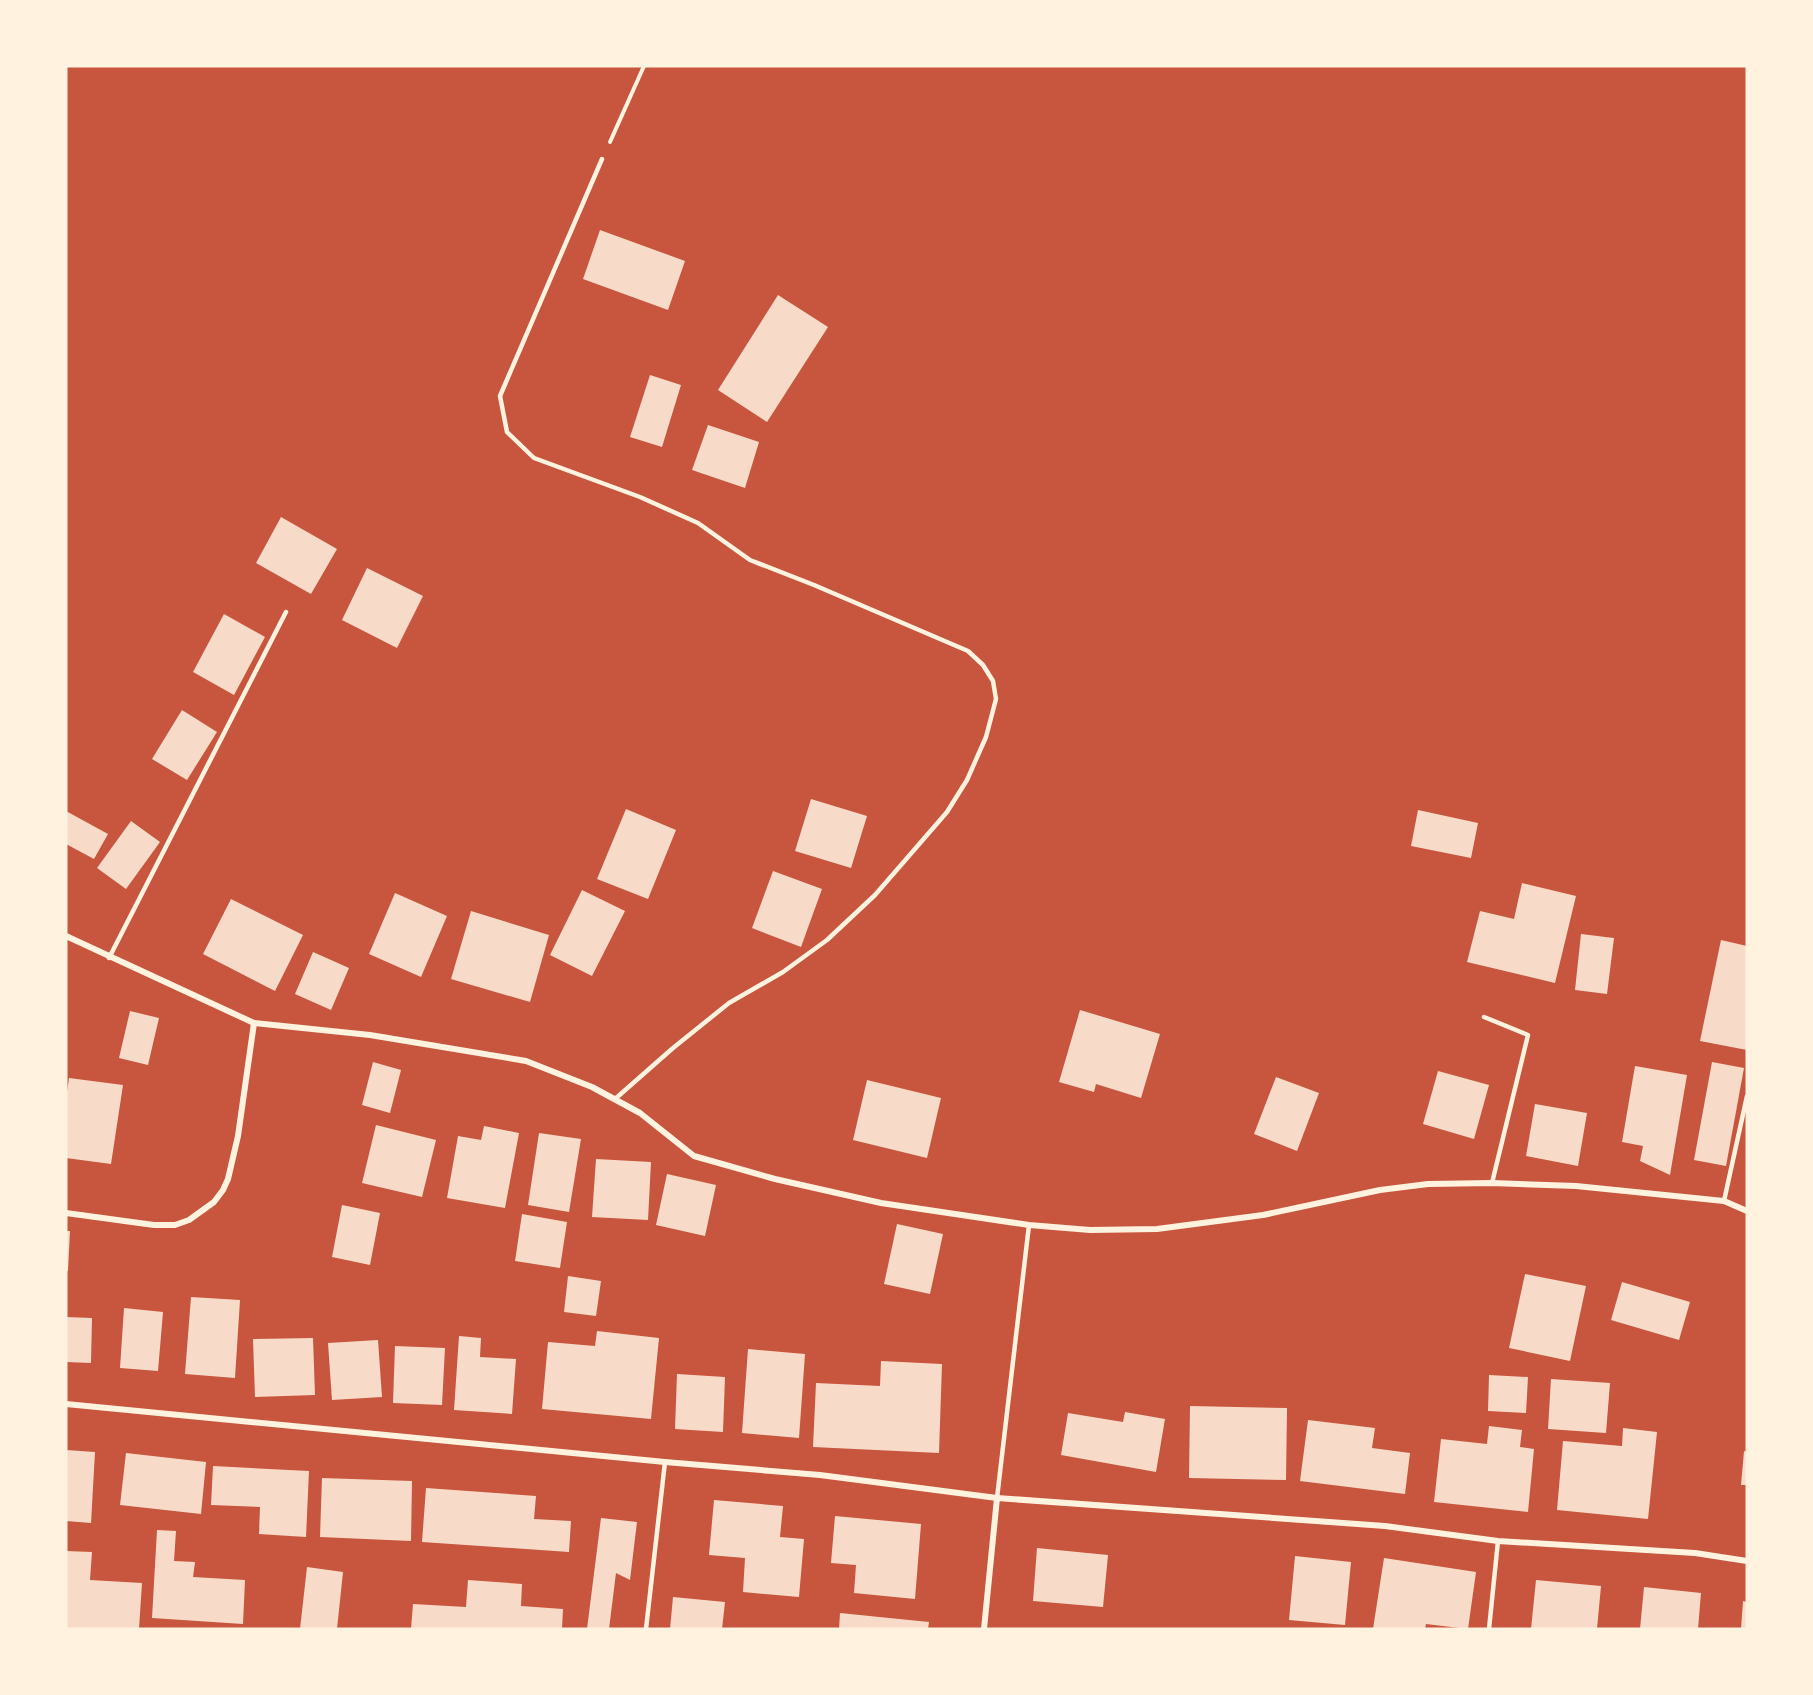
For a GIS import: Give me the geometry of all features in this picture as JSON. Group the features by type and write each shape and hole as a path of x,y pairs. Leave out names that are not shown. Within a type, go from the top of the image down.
{"street":[{"path":"66,936 109,958 254,1023 370,1035 526,1061 592,1087 640,1113 694,1156 775,1179 881,1203 1029,1225 1090,1230 1157,1229 1263,1215 1380,1190 1428,1184 1492,1183 1576,1186 1724,1201 1747,1211"},
{"path":"66,1213 154,1225 175,1225 189,1220 214,1202 228,1179 238,1136 254,1023"},
{"path":"66,1404 820,1475 997,1498 1385,1526 1498,1540 1695,1553 1747,1561"},
{"path":"984,1629 997,1498"}],"lane":[{"path":"602,159 500,396 507,432 534,458 640,497 698,523 750,560 968,651 983,665 993,681 996,699 986,737 968,780 947,812 875,895 827,940 783,972 729,1003 673,1048 615,1100"},
{"path":"109,958 286,612"},
{"path":"1484,1017 1528,1035 1492,1183"},
{"path":"1724,1201 1747,1096"},
{"path":"997,1498 1029,1225"},
{"path":"646,1629 665,1462"},
{"path":"1489,1629 1498,1540"}],"path":[{"path":"602,159 644,66"}],"building":[{"path":"600,230 685,261 668,310 583,279"},
{"path":"778,295 828,327 767,422 718,390"},
{"path":"650,375 681,385 662,447 630,437"},
{"path":"708,425 759,442 745,488 692,470"},
{"path":"281,517 337,549 311,594 256,563"},
{"path":"367,568 423,596 397,648 342,620"},
{"path":"224,614 265,637 234,695 193,672"},
{"path":"182,710 217,732 187,780 152,759"},
{"path":"811,799 867,816 851,868 795,851"},
{"path":"626,809 676,830 648,899 597,879"},
{"path":"1418,810 1478,823 1471,858 1411,846"},
{"path":"66,811 108,834 94,859 66,844"},
{"path":"131,821 160,842 126,889 97,868"},
{"path":"773,871 822,889 801,947 752,928"},
{"path":"1522,883 1576,896 1555,983 1467,962 1480,911 1514,919"},
{"path":"582,890 625,911 592,976 550,955"},
{"path":"395,893 447,916 421,977 369,954"},
{"path":"231,899 303,935 275,991 203,954"},
{"path":"471,911 549,935 530,1002 451,979"},
{"path":"1581,934 1614,938 1607,994 1575,990"},
{"path":"1721,940 1747,946 1747,1050 1700,1041"},
{"path":"313,952 349,968 331,1010 295,994"},
{"path":"1080,1010 1160,1034 1141,1098 1096,1084 1094,1092 1059,1082"},
{"path":"130,1011 159,1018 148,1065 119,1058"},
{"path":"373,1062 401,1070 390,1113 362,1105"},
{"path":"1712,1062 1744,1068 1726,1166 1694,1160"},
{"path":"1635,1066 1687,1075 1670,1175 1640,1161 1643,1146 1622,1142"},
{"path":"1438,1071 1489,1085 1474,1139 1423,1124"},
{"path":"1276,1077 1319,1093 1297,1151 1254,1134"},
{"path":"69,1078 123,1085 111,1164 66,1158 66,1099"},
{"path":"867,1080 941,1098 927,1158 853,1140"},
{"path":"1535,1104 1587,1113 1578,1166 1526,1156"},
{"path":"376,1125 436,1140 422,1197 362,1183"},
{"path":"484,1126 519,1133 505,1208 447,1198 458,1136 481,1140"},
{"path":"539,1133 581,1139 569,1212 528,1205"},
{"path":"596,1159 651,1162 648,1220 592,1217"},
{"path":"667,1174 716,1185 705,1236 656,1225"},
{"path":"342,1205 380,1213 370,1265 332,1257"},
{"path":"522,1214 567,1222 560,1268 515,1261"},
{"path":"897,1224 943,1234 930,1294 884,1284"},
{"path":"66,1231 70,1231 68,1271 66,1271"},
{"path":"1525,1274 1586,1286 1570,1361 1509,1348"},
{"path":"568,1276 601,1281 596,1316 564,1312"},
{"path":"1622,1282 1690,1302 1679,1340 1611,1320"},
{"path":"191,1297 240,1300 235,1378 185,1374"},
{"path":"124,1308 163,1312 158,1371 120,1368"},
{"path":"66,1317 92,1318 91,1363 66,1362"},
{"path":"597,1331 659,1338 651,1419 542,1409 548,1342 595,1346"},
{"path":"459,1336 481,1338 480,1357 516,1359 512,1414 454,1410"},
{"path":"313,1338 315,1395 255,1397 253,1339"},
{"path":"378,1340 382,1397 332,1400 328,1343"},
{"path":"395,1346 445,1348 442,1405 393,1403"},
{"path":"748,1349 805,1354 799,1438 742,1433"},
{"path":"881,1361 942,1364 939,1453 813,1447 816,1383 880,1386"},
{"path":"677,1374 725,1377 723,1432 675,1429"},
{"path":"1489,1375 1528,1377 1526,1413 1488,1411"},
{"path":"1551,1379 1610,1383 1606,1433 1548,1429"},
{"path":"1190,1406 1287,1408 1286,1480 1189,1478"},
{"path":"1125,1412 1165,1419 1156,1472 1061,1455 1068,1413 1123,1422"},
{"path":"1308,1420 1375,1428 1372,1448 1410,1453 1405,1494 1300,1481"},
{"path":"1489,1426 1522,1430 1520,1447 1534,1449 1528,1512 1434,1502 1441,1439 1487,1444"},
{"path":"1623,1428 1657,1432 1648,1519 1557,1510 1563,1441 1622,1446"},
{"path":"66,1450 95,1452 91,1523 66,1521"},
{"path":"1744,1451 1747,1452 1747,1485 1741,1485"},
{"path":"126,1453 206,1462 201,1514 120,1505"},
{"path":"213,1466 309,1471 306,1537 259,1534 260,1507 211,1505"},
{"path":"322,1478 412,1481 411,1541 320,1537"},
{"path":"426,1488 536,1496 534,1519 571,1521 569,1552 422,1542"},
{"path":"714,1500 783,1506 780,1537 804,1539 799,1597 743,1592 745,1558 709,1555"},
{"path":"835,1516 921,1524 915,1599 854,1593 856,1565 831,1563"},
{"path":"601,1518 637,1522 630,1580 616,1573 609,1629 587,1629"},
{"path":"157,1530 176,1531 174,1561 195,1562 193,1577 245,1580 243,1624 152,1618"},
{"path":"1037,1548 1108,1555 1103,1607 1033,1601"},
{"path":"66,1551 92,1552 90,1580 142,1583 139,1629 66,1628"},
{"path":"1295,1556 1351,1562 1345,1625 1289,1620"},
{"path":"1384,1558 1476,1572 1468,1629 1426,1624 1425,1629 1373,1629"},
{"path":"307,1567 343,1572 337,1629 300,1629"},
{"path":"468,1580 522,1584 521,1606 563,1609 562,1629 411,1629 413,1604 466,1607"},
{"path":"1536,1580 1601,1586 1597,1629 1531,1629"},
{"path":"1644,1587 1701,1593 1698,1629 1640,1629"},
{"path":"673,1597 725,1602 722,1629 670,1629"},
{"path":"1743,1601 1747,1602 1747,1629 1741,1629"},
{"path":"840,1613 929,1622 928,1629 839,1629"}]}
